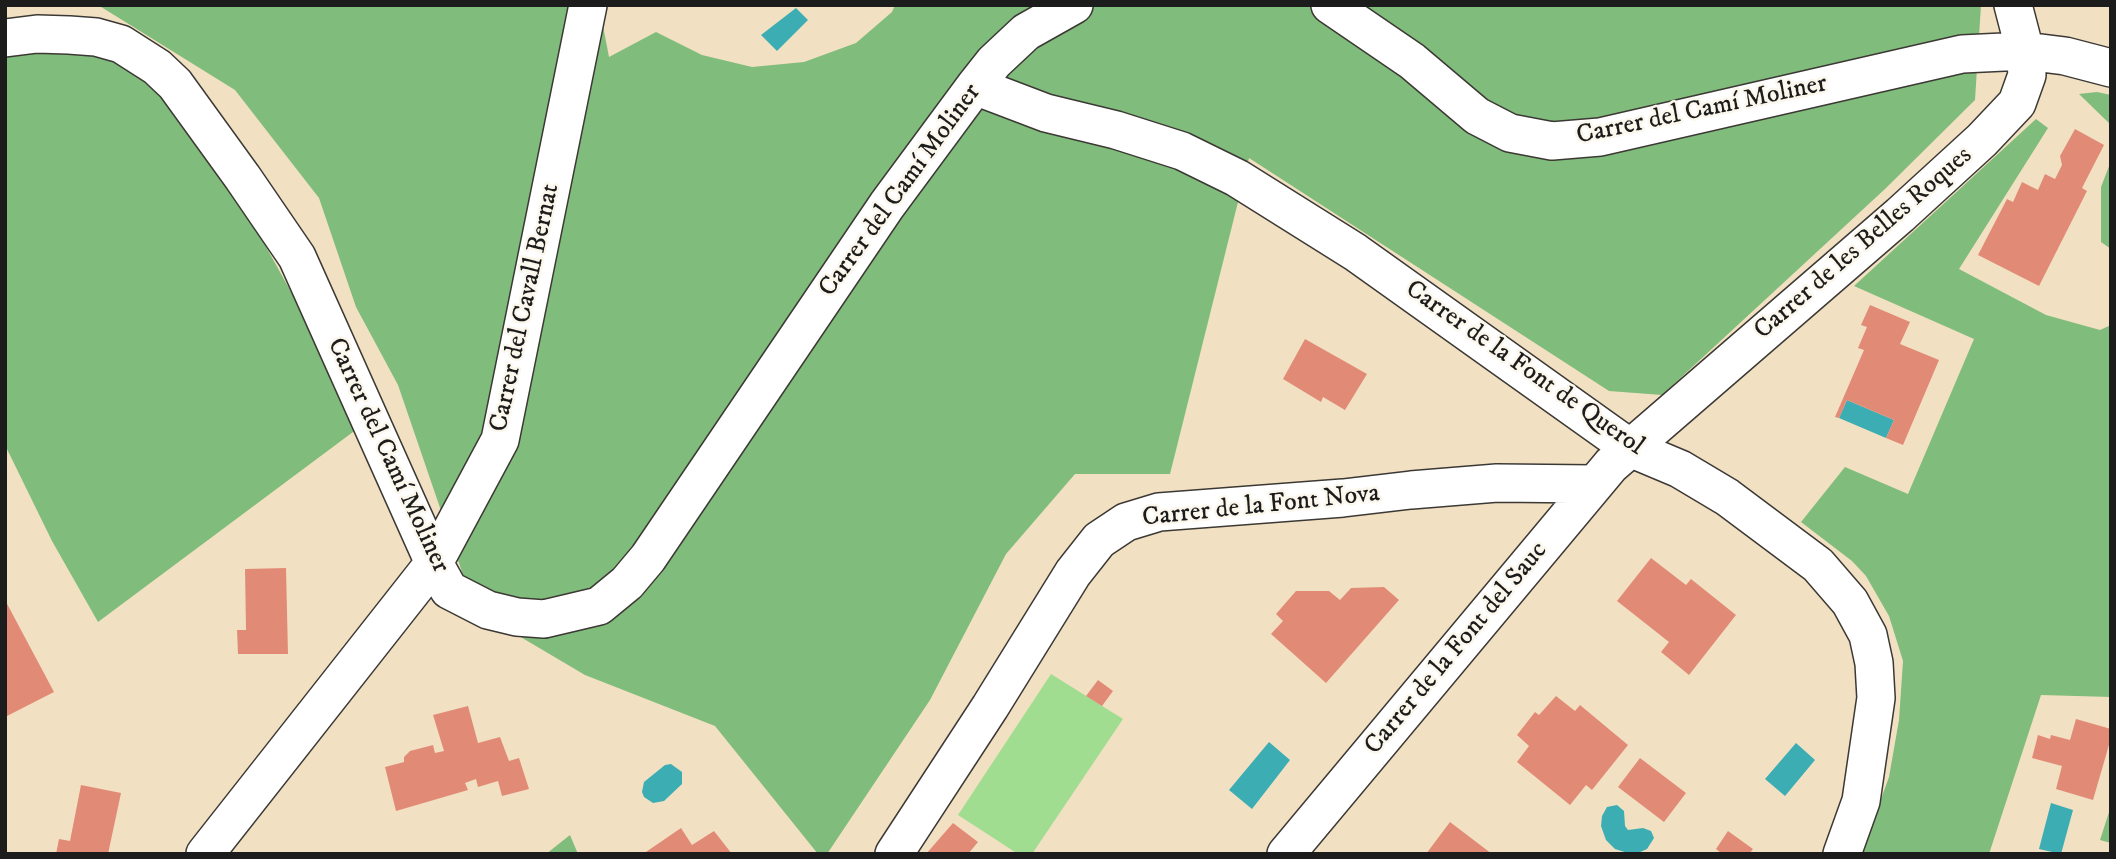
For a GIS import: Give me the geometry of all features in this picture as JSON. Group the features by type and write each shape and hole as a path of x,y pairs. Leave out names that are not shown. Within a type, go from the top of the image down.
{"street":[{"name":"Carrer del Cavall Bernat","path":"205,854 434,564 500,440 588,5"},
{"name":"Carrer del Camí Moliner","path":"5,38 37,34 96,37 121,44 157,67 174,84 243,178 296,257 434,564 449,590 488,610 517,617 544,619 599,606 626,583 648,558 887,205 975,86 994,62 1026,32 1074,5"},
{"name":"Carrer del Camí Moliner","path":"1330,5 1412,61 1477,116 1510,133 1552,141 1600,137 1962,54 2025,51 2065,56 2111,68"},
{"name":"Carrer de les Belles Roques","path":"1630,448 1900,215 1982,140 2017,103 2027,75 2025,51 2013,5"},
{"name":"Carrer de la Font de Querol","path":"975,86 1046,113 1116,130 1182,151 1237,178 1355,252 1630,448 1680,469 1727,497 1818,565 1850,602 1868,635 1874,663 1876,698 1861,801 1842,854"},
{"name":"Carrer de la Font del Sauc","path":"1286,854 1594,484 1630,448"},
{"name":"Carrer de la Font Nova","path":"894,854 990,708 1073,573 1099,540 1126,522 1159,512 1497,483 1594,484"}],"green space":[{"path":"98,5 599,5 609,57 656,32 702,55 752,67 804,62 856,43 892,12 895,5 1981,5 1975,100 1885,189 1662,395 1609,391 1249,158 1170,474 1075,474 1006,554 930,700 827,854 818,854 715,726 585,675 475,610 398,385 356,307 319,198 235,90"},
{"path":"33,50 99,54 137,72 175,109 254,225 291,292 357,429 98,622 52,541 5,445 5,56"},
{"path":"2097,92 2111,95 2111,125 2079,94"},
{"path":"2036,119 2048,128 1959,269 2046,315 2100,330 2111,325 2111,697 2041,695 1989,854 1861,854 1889,777 1899,720 1903,661 1889,616 1866,576 1852,561 1801,522 1845,467 1908,494 1974,339 1854,286"},
{"path":"2111,161 2111,249 2101,242 2101,187"},
{"path":"1051,674 1123,719 1032,854 1018,854 958,815"},
{"path":"2111,806 2111,843 2100,840"},
{"path":"570,835 578,854 546,854"}],"water":[{"path":"796,8 808,20 777,51 761,35"},
{"path":"1847,400 1894,420 1886,438 1839,418"},
{"path":"1269,742 1290,760 1252,809 1229,790"},
{"path":"1796,743 1815,760 1785,796 1765,779"},
{"path":"671,764 682,772 682,784 664,801 653,803 644,797 644,782 665,765"},
{"path":"2051,803 2073,810 2061,854 2039,849"},
{"path":"1617,805 1624,811 1625,826 1628,830 1643,828 1651,831 1654,838 1647,849 1628,853 1615,849 1606,840 1601,826 1602,816 1607,807"}],"building":[{"path":"2075,129 2104,145 2082,188 2087,191 2039,286 1978,255 2007,199 2013,202 2022,182 2038,190 2045,174 2055,179 2062,165 2060,156"},
{"path":"1870,305 1910,322 1900,344 1939,360 1903,445 1886,438 1894,420 1847,400 1839,418 1835,417 1864,350 1858,348 1867,327 1861,325"},
{"path":"1305,339 1367,374 1345,410 1323,397 1321,402 1283,379"},
{"path":"1651,558 1686,585 1691,579 1736,615 1689,675 1661,652 1669,642 1617,601"},
{"path":"286,568 288,654 238,654 237,630 246,630 245,569"},
{"path":"1384,587 1399,600 1326,683 1271,634 1283,621 1276,614 1296,591 1329,591 1340,600 1351,588"},
{"path":"5,600 54,692 7,716 5,714"},
{"path":"1098,680 1113,691 1102,706 1086,696"},
{"path":"1556,696 1575,711 1580,705 1628,745 1592,790 1586,785 1570,805 1517,762 1529,746 1517,735 1535,712 1539,715"},
{"path":"468,706 478,743 500,737 509,761 519,758 529,789 502,796 498,781 478,787 476,779 465,783 468,790 396,811 385,767 404,762 404,757 410,751 433,745 435,753 444,751 433,715"},
{"path":"2076,719 2111,729 2111,738 2093,800 2056,789 2062,766 2032,758 2038,735 2070,740"},
{"path":"1640,758 1686,793 1664,822 1618,787"},
{"path":"81,785 121,793 108,854 56,854 59,839 70,841"},
{"path":"1450,822 1492,854 1426,854"},
{"path":"953,823 978,842 968,854 926,854"},
{"path":"681,828 692,845 714,831 732,854 643,854"},
{"path":"1728,831 1753,849 1749,854 1722,854 1716,849"}]}
